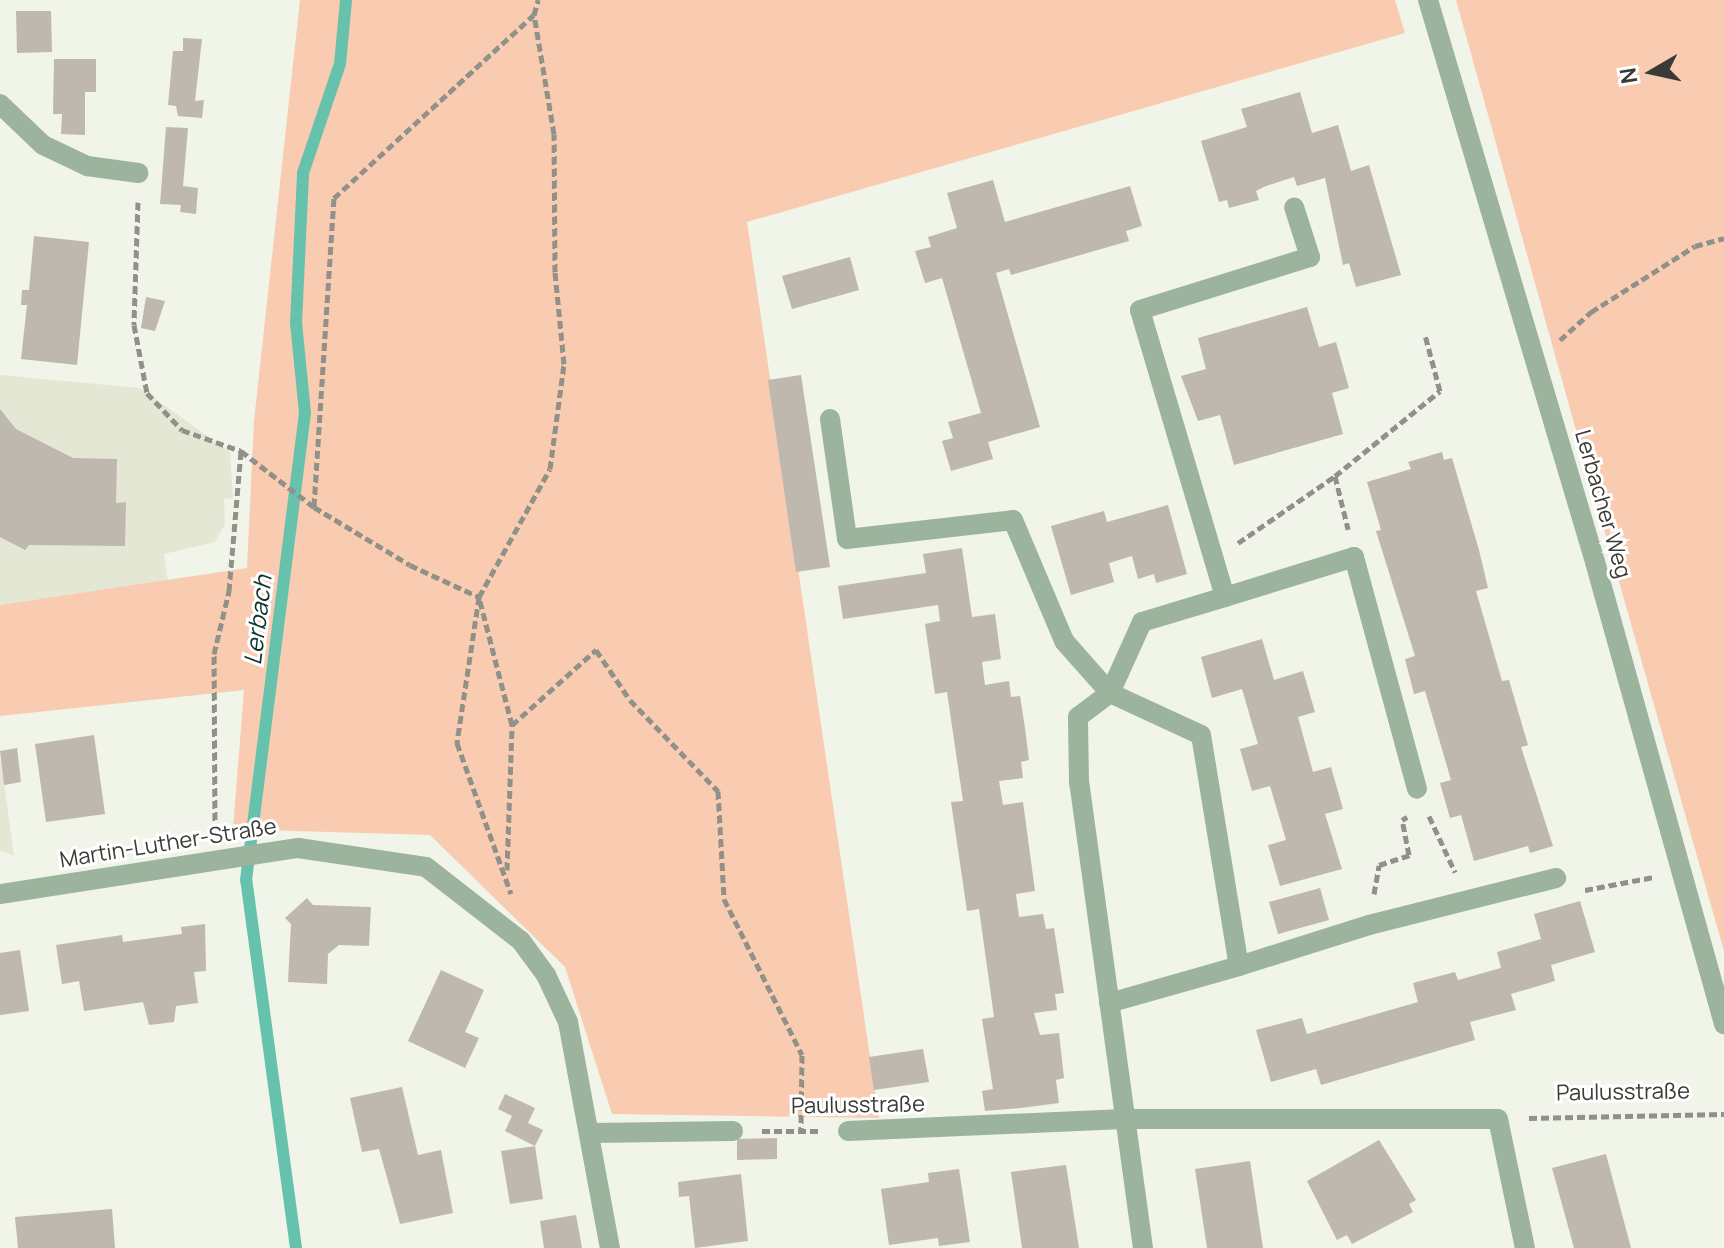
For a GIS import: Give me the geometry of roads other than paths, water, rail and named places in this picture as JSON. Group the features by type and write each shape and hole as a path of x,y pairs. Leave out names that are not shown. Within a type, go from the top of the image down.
{"street":[{"name":"Lerbacher Weg","path":"1428,0 1724,1024"},
{"path":"0,104 43,145 87,166 139,173"},
{"path":"1225,597 1140,310 1310,257 1294,207"},
{"path":"830,419 847,539 1013,520 1064,641 1110,693 1201,735 1239,966"},
{"path":"1143,1248 1079,783 1078,717 1110,693 1142,622 1354,557 1417,789"},
{"name":"Martin-Luther-Straße","path":"0,894 227,856 298,848 426,867 521,941 546,975 568,1022 592,1133 610,1248"},
{"path":"1109,1003 1369,925 1556,878"},
{"name":"Paulusstraße","path":"848,1131 1124,1119 1498,1119 1525,1248"},
{"path":"592,1133 733,1131"}],"waterway":[{"name":"Lerbach","path":"296,1248 246,880 305,413 296,323 303,173 340,64 346,0"}]}
